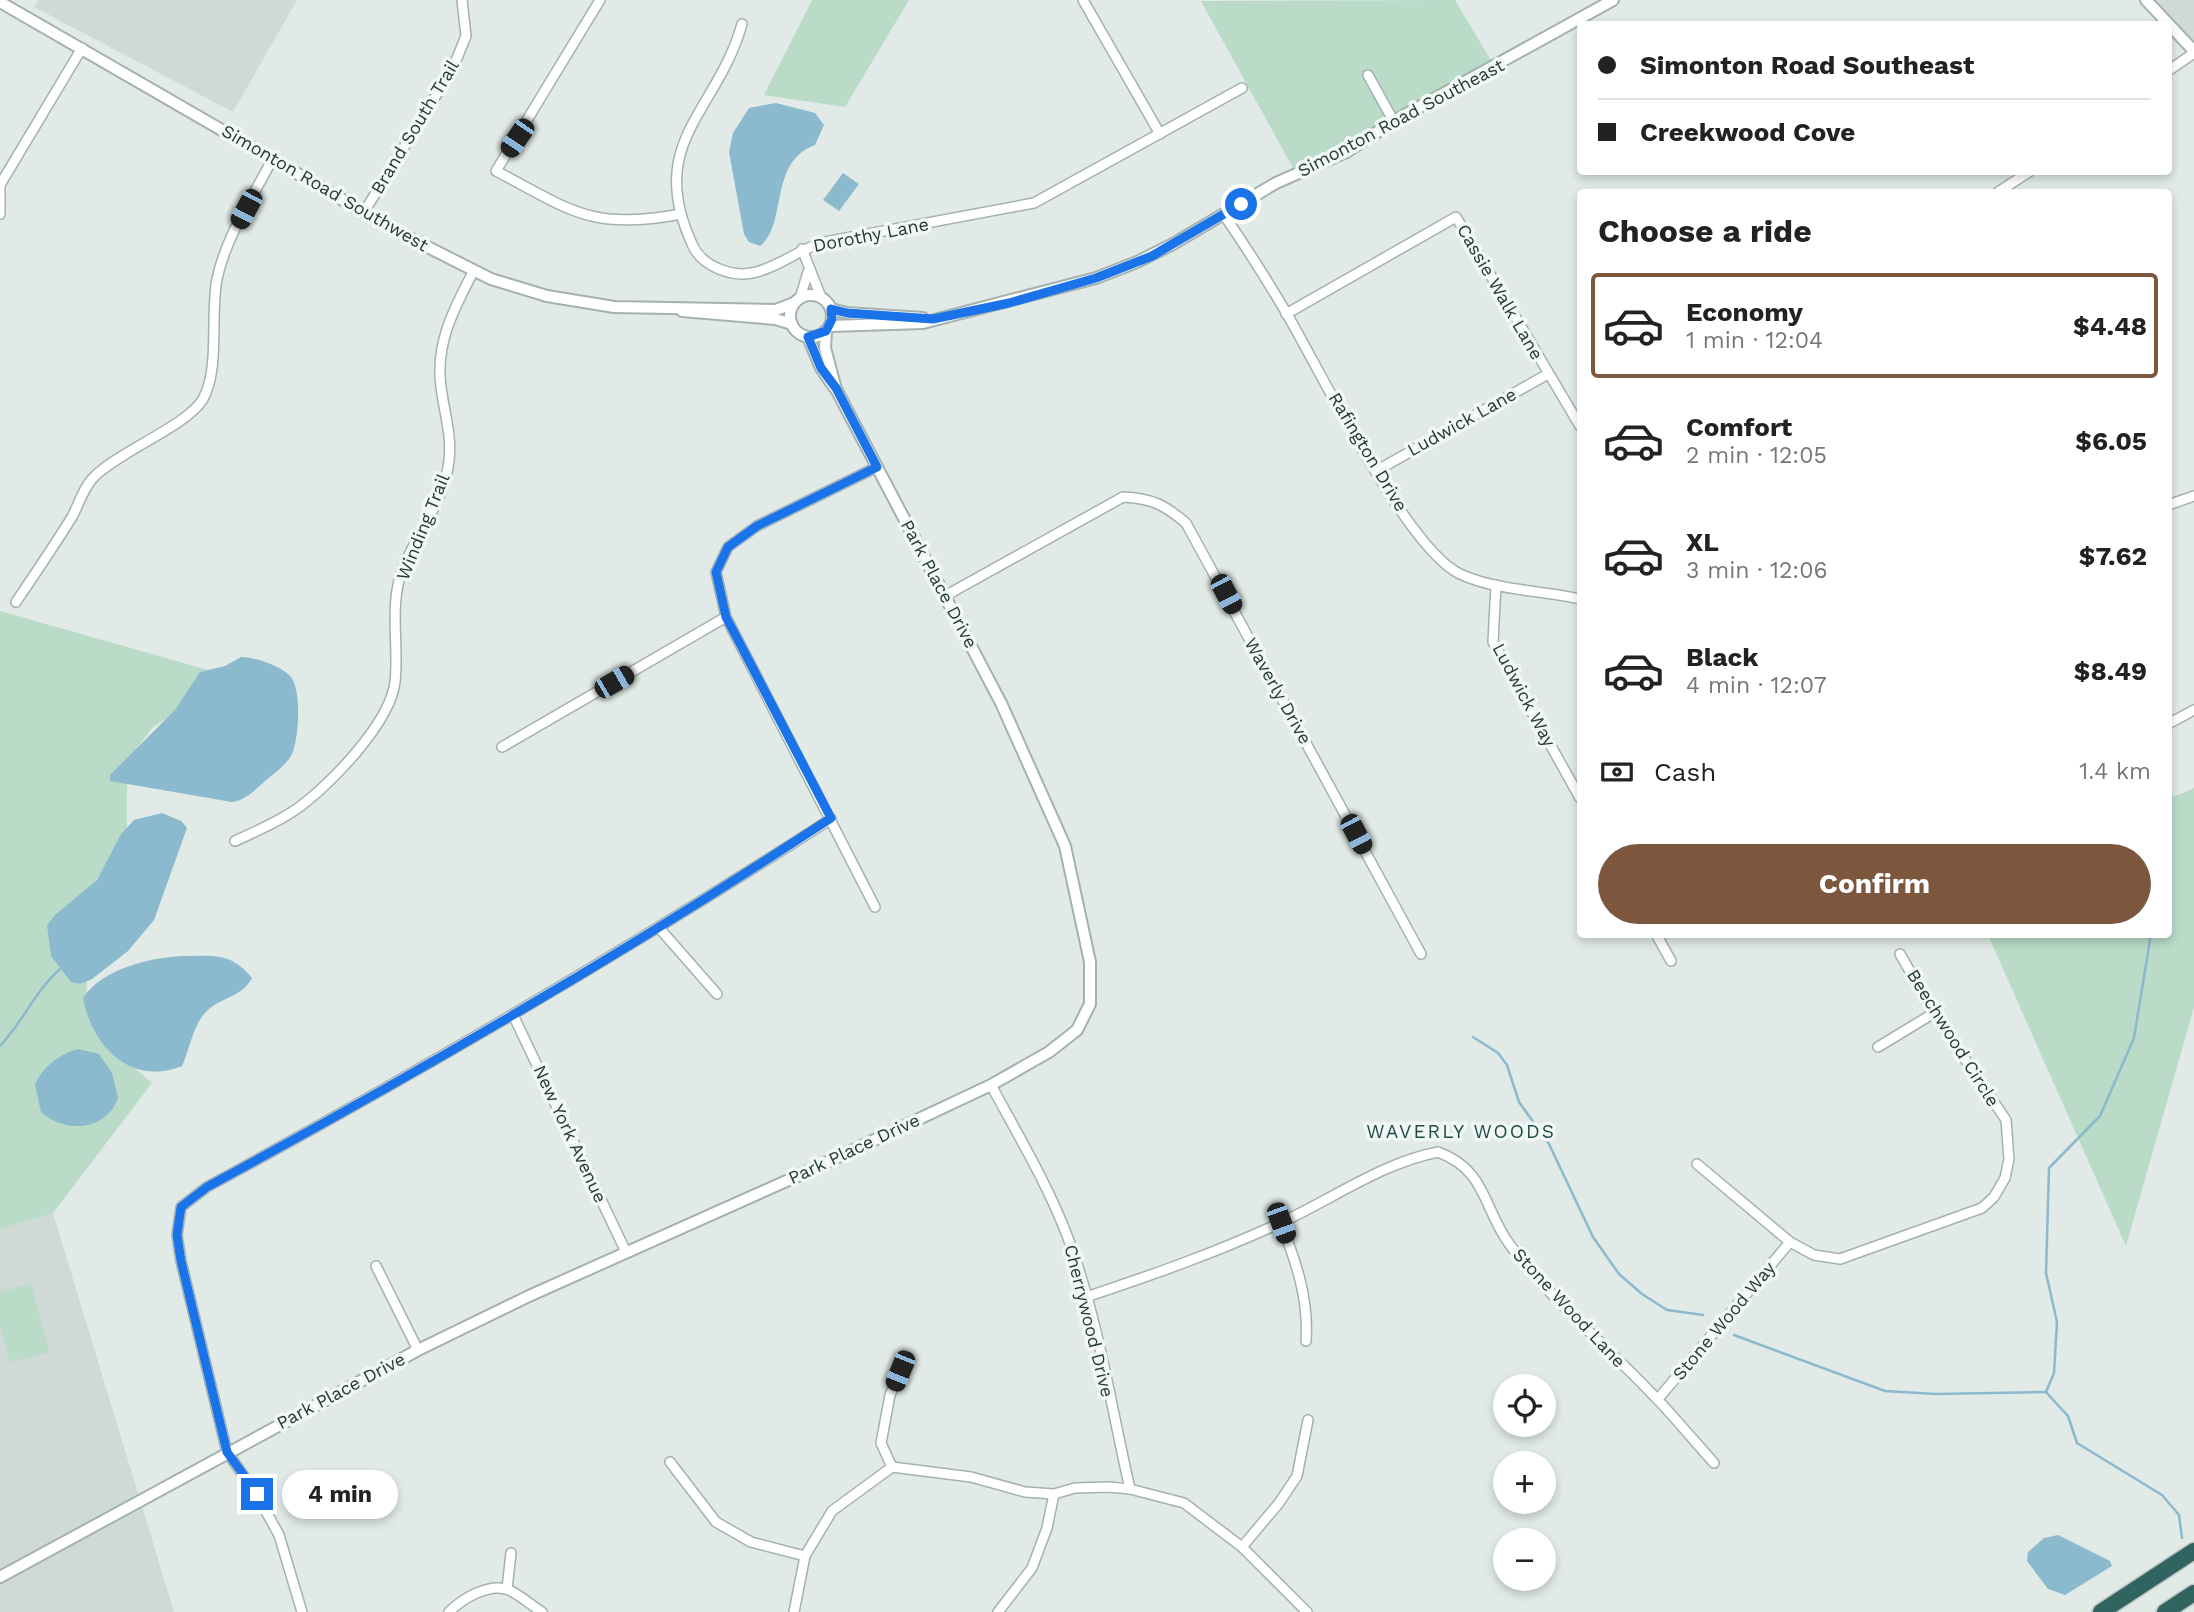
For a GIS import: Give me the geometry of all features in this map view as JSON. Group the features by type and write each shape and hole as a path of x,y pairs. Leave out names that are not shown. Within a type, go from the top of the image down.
{"highway":[{"path":"2101,1612 2194,1551"},
{"path":"2165,1612 2194,1593"}],"street":[{"name":"Brand South Trail","path":"364,212 453,68 466,36 462,0"},
{"path":"600,0 496,171 571,210 594,218 631,222 681,214"},
{"path":"1083,0 1160,134"},
{"name":"Simonton Road Southeast","path":"933,319 1009,303 1096,278 1152,256 1276,183 1346,152 1394,122 1613,0"},
{"path":"2146,0 2165,21"},
{"name":"Simonton Road Southwest","path":"0,2 473,272 511,287 572,301 614,307 673,309 775,319 792,324"},
{"name":"Dorothy Lane","path":"742,24 735,51 679,153 677,174 681,214 696,253 711,265 726,271 751,274 802,249 825,242 1034,203 1242,88"},
{"path":"2172,28 2194,52 2172,68"},
{"path":"0,214 0,185 82,48"},
{"path":"1368,75 1394,122"},
{"path":"16,602 72,516 92,478 127,450 191,414 203,399 212,376 211,329 217,278 231,238 273,158"},
{"path":"2001,189 2016,176"},
{"name":"Rafington Drive","path":"1224,215 1286,314 1376,471 1428,548 1459,573 1496,584 1577,598"},
{"name":"Cassie Walk Lane","path":"1286,314 1456,217 1577,421"},
{"path":"802,249 808,270 821,297 831,309 847,313 933,319"},
{"path":"808,270 791,310 792,324 808,337 847,323 901,325 933,319"},
{"name":"Winding Trail","path":"235,841 293,811 328,783 379,721 392,697 396,673 399,581 409,552 441,493 449,461 449,427 440,377 444,335 473,272"},
{"path":"797,301 806,295 821,297"},
{"name":"Simonton Road Southwest","path":"673,309 697,306 776,310 797,301"},
{"path":"828,328 831,309"},
{"name":"Park Place Drive","path":"828,328 825,348 836,388"},
{"name":"Park Place Drive","path":"0,1577 418,1350 991,1085 1049,1052 1077,1030 1090,1004 1090,962 1065,846 1001,703 836,388 821,368 808,337"},
{"name":"Ludwick Lane","path":"1376,471 1548,374"},
{"path":"876,907 726,617 716,572 728,547 757,526 877,467"},
{"path":"2172,504 2194,496"},
{"name":"Waverly Drive","path":"945,596 1124,497 1147,498 1166,505 1186,523 1421,954"},
{"name":"Ludwick Way","path":"1496,584 1493,642 1577,793"},
{"path":"502,747 726,617"},
{"path":"2172,722 2194,710"},
{"path":"302,1612 279,1535 257,1494 227,1452 181,1261 177,1235 181,1207 207,1187 514,1017 660,929 831,818"},
{"path":"660,929 718,994"},
{"path":"1658,938 1671,961"},
{"name":"Beechwood Circle","path":"1697,1164 1790,1242 1814,1255 1840,1259 1982,1208 1994,1197 2009,1159 2006,1120 1934,1013 1900,954"},
{"path":"1878,1048 1934,1013"},
{"name":"New York Avenue","path":"514,1017 626,1252"},
{"name":"Cherrywood Drive","path":"991,1085 1052,1199 1069,1240 1086,1297 1130,1489"},
{"name":"Stone Wood Lane","path":"1086,1297 1160,1272 1281,1223 1406,1158 1438,1152 1451,1157 1481,1185 1509,1244 1559,1302 1658,1399 1714,1463"},
{"path":"1281,1223 1299,1270 1308,1314 1306,1341"},
{"name":"Stone Wood Way","path":"1658,1399 1790,1242"},
{"path":"376,1266 418,1350"},
{"path":"892,1467 881,1443 890,1395 900,1371"},
{"path":"1242,1547 1279,1503 1297,1476 1308,1420"},
{"path":"670,1462 716,1522 751,1542 805,1556"},
{"path":"794,1612 805,1556 832,1511 892,1467 971,1478 1025,1492 1054,1494 1075,1488 1130,1489 1184,1503 1242,1547 1307,1612"},
{"path":"998,1612 1032,1568 1047,1528 1054,1494"},
{"path":"508,1589 511,1553"},
{"path":"449,1612 462,1598 495,1589 508,1589 542,1612"}],"shaded area":[{"path":"39,0 297,0 233,112 34,7"},
{"path":"2143,0 2194,0 2194,58 2172,33 2172,21 2161,21"},
{"path":"53,1213 174,1612 0,1612 0,1229"}],"green space":[{"path":"812,0 909,0 845,107 764,95"},
{"path":"1455,0 1492,62 1333,151 1293,168 1201,1"},
{"path":"0,611 233,677 153,727 133,753 127,786 127,832 93,885 86,998 106,1044 152,1083 53,1213 0,1229"},
{"path":"2194,788 2194,1007 2126,1246 1989,938 2172,938 2172,797"},
{"path":"31,1284 49,1352 10,1362 0,1323 0,1292"}],"water":[{"path":"776,103 815,113 824,125 815,145 800,153 791,165 784,179 774,224 760,246 749,242 744,234 729,152 733,133 749,108"},
{"path":"843,173 859,184 839,211 823,200"},
{"path":"241,657 261,660 275,666 287,673 294,684 298,704 296,739 291,756 282,767 249,795 232,802 110,781 110,775 175,710 200,672 225,666"},
{"path":"162,813 181,821 187,828 154,920 128,951 92,979 80,984 71,982 51,956 47,925 97,880 121,834 134,820"},
{"path":"181,956 228,959 252,978 243,989 203,1015 182,1066 163,1071 146,1071 131,1066 117,1058 95,1032 83,998 91,988 114,972 155,959"},
{"path":"78,1049 99,1054 112,1073 118,1098 104,1117 84,1126 61,1124 41,1112 35,1085 52,1062"},
{"path":"2058,1535 2110,1561 2112,1566 2065,1595 2048,1589 2027,1561 2028,1552 2044,1538"}],"waterway":[{"path":"2150,938 2134,1038 2100,1116 2049,1168 2046,1273 2057,1322 2054,1373 2046,1392 2068,1416 2077,1443 2162,1495 2179,1515 2182,1538"},
{"path":"0,1046 43,987 60,969"},
{"path":"1473,1037 1498,1053 1507,1065 1519,1102 1549,1144 1593,1237 1619,1274 1642,1294 1667,1310 1703,1315"},
{"path":"1734,1335 1885,1391 1936,1394 2046,1392"}],"district":[{"name":"WAVERLY WOODS","path":"1461,1131"}],"route":[{"path":"257,1494 227,1452 181,1261 177,1235 181,1207 207,1187 514,1017 660,929 831,818 726,617 716,572 728,547 757,526 877,467 836,388 827,380 808,337 821,335 826,331 832,319 831,309 870,316 933,319 1009,303 1096,278 1152,256 1241,204"}]}
